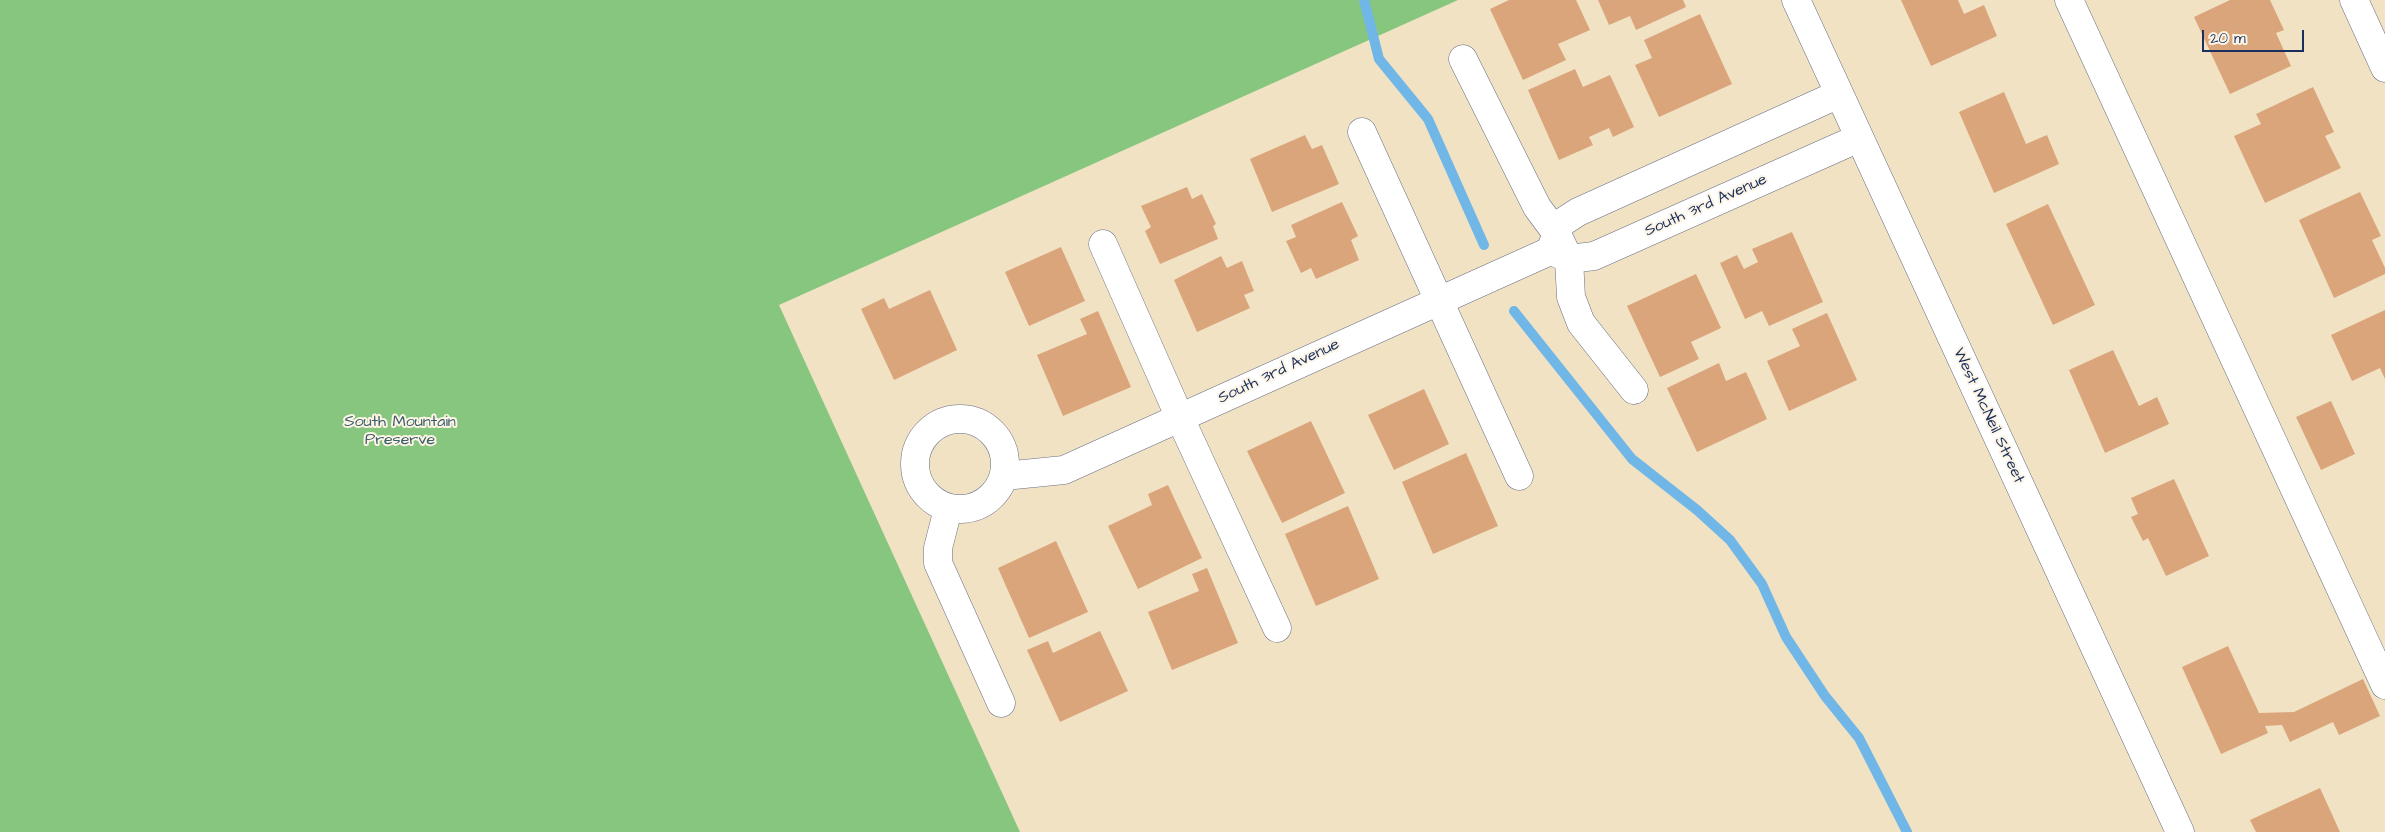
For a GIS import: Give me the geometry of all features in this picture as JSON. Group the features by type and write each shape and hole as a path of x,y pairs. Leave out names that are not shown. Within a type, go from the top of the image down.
{"street":[{"name":"West McNeil Street","path":"1796,0 2180,832"},
{"path":"2069,0 2385,685"},
{"path":"2354,0 2385,68"},
{"path":"1463,59 1558,248 1571,297 1581,323 1634,390"},
{"name":"South 3rd Avenue","path":"1558,248 1561,223 1578,212 1839,94"},
{"path":"1362,132 1519,476"},
{"name":"South 3rd Avenue","path":"1004,476 1064,470 1439,299 1558,248 1594,256 1859,138"},
{"path":"1103,244 1180,418 1277,628"},
{"path":"954,418 972,420 988,428 1000,441 1005,459 1004,476 996,492 983,504 966,510 948,509 932,501 920,487 914,470 916,452 924,436 937,424 954,418"},
{"path":"948,509 938,548 938,563 1001,703"}],"green space":[{"name":"South Mountain Preserve","path":"0,0 1458,0 779,305 1020,832 0,832"}],"building":[{"path":"1509,0 1576,0 1590,30 1558,44 1566,60 1523,80 1490,9"},
{"path":"1598,0 1683,0 1686,7 1636,30 1630,16 1609,25"},
{"path":"1901,0 1958,0 1964,14 1984,5 1997,36 1931,66"},
{"path":"2230,0 2270,0 2284,30 2276,33 2291,66 2230,94 2194,17"},
{"path":"1700,14 1732,84 1659,117 1635,65 1652,58 1644,40"},
{"path":"1575,69 1583,87 1610,75 1634,127 1613,137 1609,128 1589,137 1593,145 1559,160 1528,90"},
{"path":"2313,87 2334,132 2325,136 2341,168 2265,203 2234,136 2261,124 2256,114"},
{"path":"2004,92 2026,144 2047,135 2059,164 1994,193 1959,112"},
{"path":"1305,135 1312,149 1322,145 1339,184 1272,212 1250,159"},
{"path":"1187,187 1192,199 1202,194 1216,224 1213,226 1218,239 1160,264 1145,231 1151,227 1141,206"},
{"path":"2360,192 2381,236 2372,240 2385,268 2385,274 2334,298 2299,220"},
{"path":"1342,202 1358,236 1351,240 1359,260 1316,279 1311,268 1301,273 1286,241 1296,237 1291,225"},
{"path":"2048,204 2095,305 2053,325 2006,224"},
{"path":"1792,232 1823,302 1769,326 1762,311 1745,319 1720,263 1737,255 1744,269 1758,262 1752,249"},
{"path":"1061,247 1085,301 1029,326 1005,272"},
{"path":"1221,256 1227,268 1242,261 1254,291 1244,295 1250,308 1197,332 1174,280"},
{"path":"1696,274 1721,328 1691,342 1699,359 1660,377 1627,306"},
{"path":"930,290 957,350 894,380 861,309 884,298 889,309"},
{"path":"2385,310 2385,379 2380,368 2352,381 2331,335"},
{"path":"1098,311 1131,387 1063,416 1037,355 1087,334 1080,319"},
{"path":"1827,313 1857,380 1789,411 1767,361 1800,346 1792,329"},
{"path":"2113,350 2139,406 2157,397 2169,424 2105,453 2069,370"},
{"path":"1719,363 1726,381 1746,372 1767,419 1697,452 1667,388"},
{"path":"1424,389 1449,444 1394,470 1368,415"},
{"path":"2331,401 2355,454 2321,470 2296,417"},
{"path":"1311,421 1345,493 1282,523 1247,451"},
{"path":"1466,453 1498,526 1433,554 1402,482"},
{"path":"2174,479 2209,556 2166,576 2148,538 2143,541 2131,517 2138,514 2131,498"},
{"path":"1168,485 1202,558 1138,589 1108,526 1152,505 1148,494"},
{"path":"1348,506 1379,579 1316,606 1285,534"},
{"path":"1056,541 1088,612 1029,638 998,568"},
{"path":"1207,568 1238,643 1172,670 1148,612 1199,591 1192,574"},
{"path":"1100,631 1128,691 1060,722 1027,650 1048,641 1053,653"},
{"path":"2228,646 2259,713 2294,712 2363,679 2380,716 2339,735 2333,722 2290,742 2282,725 2265,726 2268,733 2221,754 2182,667"},
{"path":"2320,788 2340,832 2256,832 2250,820"}],"waterway":[{"path":"1364,0 1379,59 1428,119 1484,245"},
{"path":"1514,311 1632,459 1697,510 1730,540 1762,584 1786,637 1825,696 1859,738 1907,832"}]}
